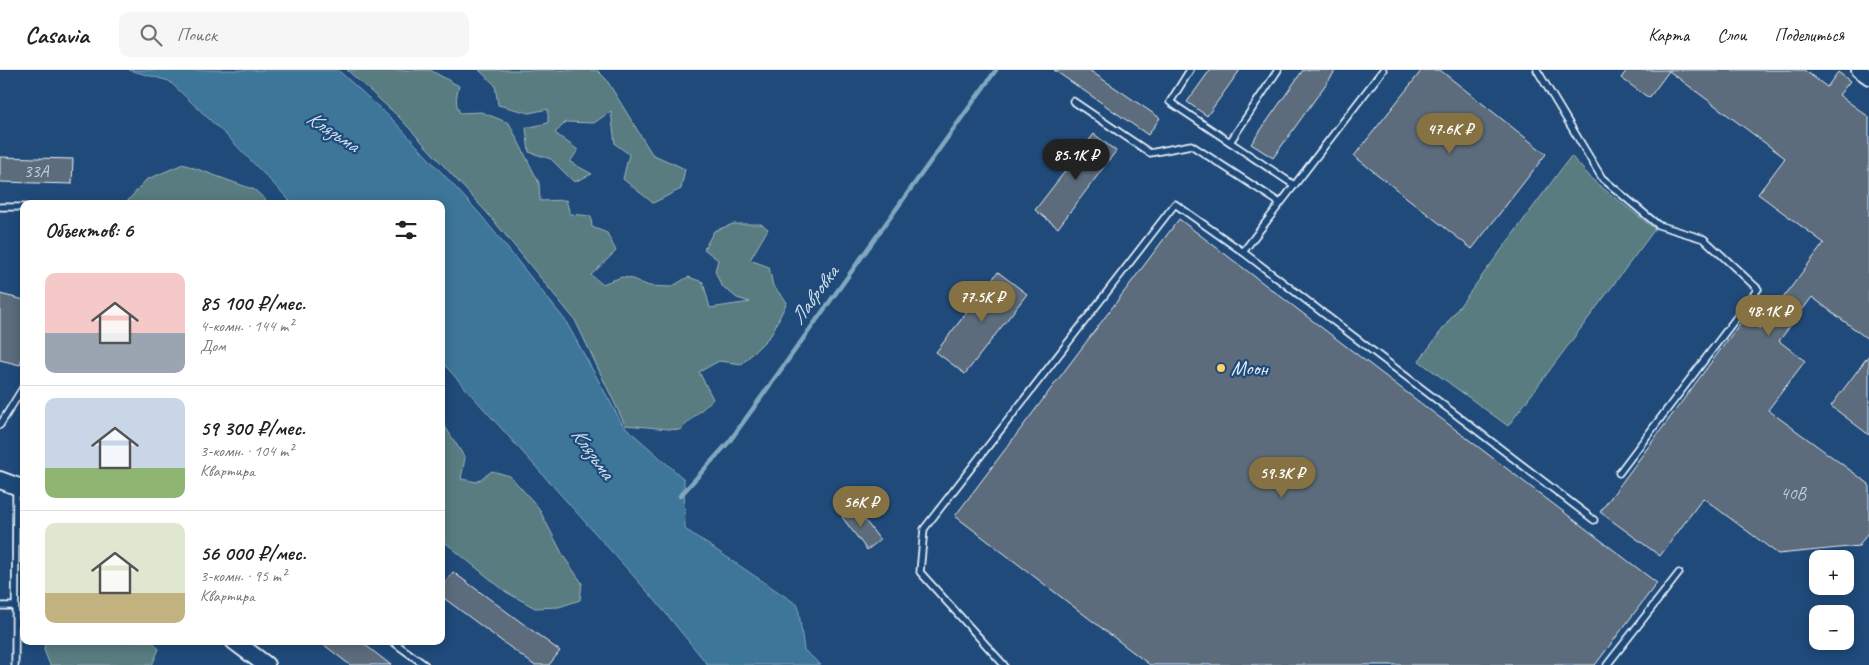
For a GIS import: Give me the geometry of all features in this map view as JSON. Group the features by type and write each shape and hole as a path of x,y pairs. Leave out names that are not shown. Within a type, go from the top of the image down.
{"main road":[{"path":"0,480 20,488"},
{"path":"239,645 266,665"}],"street":[{"path":"1859,70 1869,77"}],"lane":[{"path":"1190,70 1170,102 1294,185"},
{"path":"1230,142 1278,70"},
{"path":"1243,252 1383,70"},
{"path":"1537,70 1602,178 1658,225 1704,238 1758,288 1619,473"},
{"path":"1073,101 1150,152 1191,145 1280,203"},
{"path":"1004,665 920,572 924,529 1175,204 1243,252 1594,520"},
{"path":"0,207 20,207"},
{"path":"0,425 20,392"},
{"path":"15,665 15,606 20,488"},
{"path":"1607,665 1679,573"},
{"path":"0,606 15,606"},
{"path":"398,645 425,665"}],"green space":[{"path":"347,70 430,70 459,86 457,107 460,113 481,112 509,123 539,183 540,201 566,200 570,214 591,216 592,227 607,233 616,251 591,275 602,284 622,277 630,278 649,286 671,287 688,277 703,282 710,308 750,302 737,298 721,285 715,271 718,260 704,249 714,231 733,224 761,224 768,229 750,260 769,267 773,286 787,302 771,335 742,364 719,361 699,372 713,399 680,430 625,425 575,320 489,215 399,117"},
{"path":"479,70 597,70 606,79 652,154 685,169 681,189 653,203 623,179 629,154 615,144 611,111 594,123 566,122 555,133 578,150 570,162 592,174 574,182 551,159 529,152 526,128 548,123 548,109 529,113 498,105 495,85"},
{"path":"1571,156 1595,182 1655,229 1508,426 1419,361"},
{"path":"183,164 255,190 266,200 128,200 146,180"},
{"path":"445,426 465,458 461,479 477,482 492,471 510,476 538,507 564,557 582,583 580,600 559,607 535,608 506,592 445,542"},
{"path":"45,645 156,645 159,649 152,665 50,665 44,650"}],"water":[{"name":"Клязьма","path":"129,70 338,70 393,120 480,214 565,320 623,425 684,479 685,529 798,605 804,650 821,665 708,665 654,599 445,365 445,200 289,200 228,137 169,81"}],"building":[{"path":"1054,70 1089,70 1160,118 1148,135"},
{"path":"1210,70 1240,70 1207,116 1187,102"},
{"path":"1303,70 1336,70 1273,158 1251,144"},
{"path":"1422,70 1440,70 1546,154 1472,249 1354,156"},
{"path":"1627,70 1804,70 1827,87 1838,72 1850,81 1839,95 1869,117 1869,340 1812,297 1779,341 1805,361 1768,410 1869,484 1869,531 1859,546 1778,554 1703,498 1660,556 1600,512 1744,318 1760,329 1824,243 1758,194 1785,158 1669,71 1649,98 1621,78"},
{"path":"1094,134 1116,151 1058,228 1035,210"},
{"path":"0,157 73,159 72,184 0,182"},
{"name":"Моон","path":"1179,219 1657,583 1595,665 1150,665 955,516"},
{"path":"998,272 1027,294 965,374 936,352"},
{"path":"0,294 20,299 20,365 0,360"},
{"path":"1869,355 1869,435 1831,406"},
{"path":"855,507 880,540 867,550 842,517"},
{"path":"453,572 560,651 549,665 534,665 445,599 445,583"},
{"path":"324,645 365,645 391,665 350,665"}],"waterway":[{"name":"Лавровка","path":"680,496 729,442 996,70"}],"place":[{"name":"Моон","path":"1221,368"}]}
